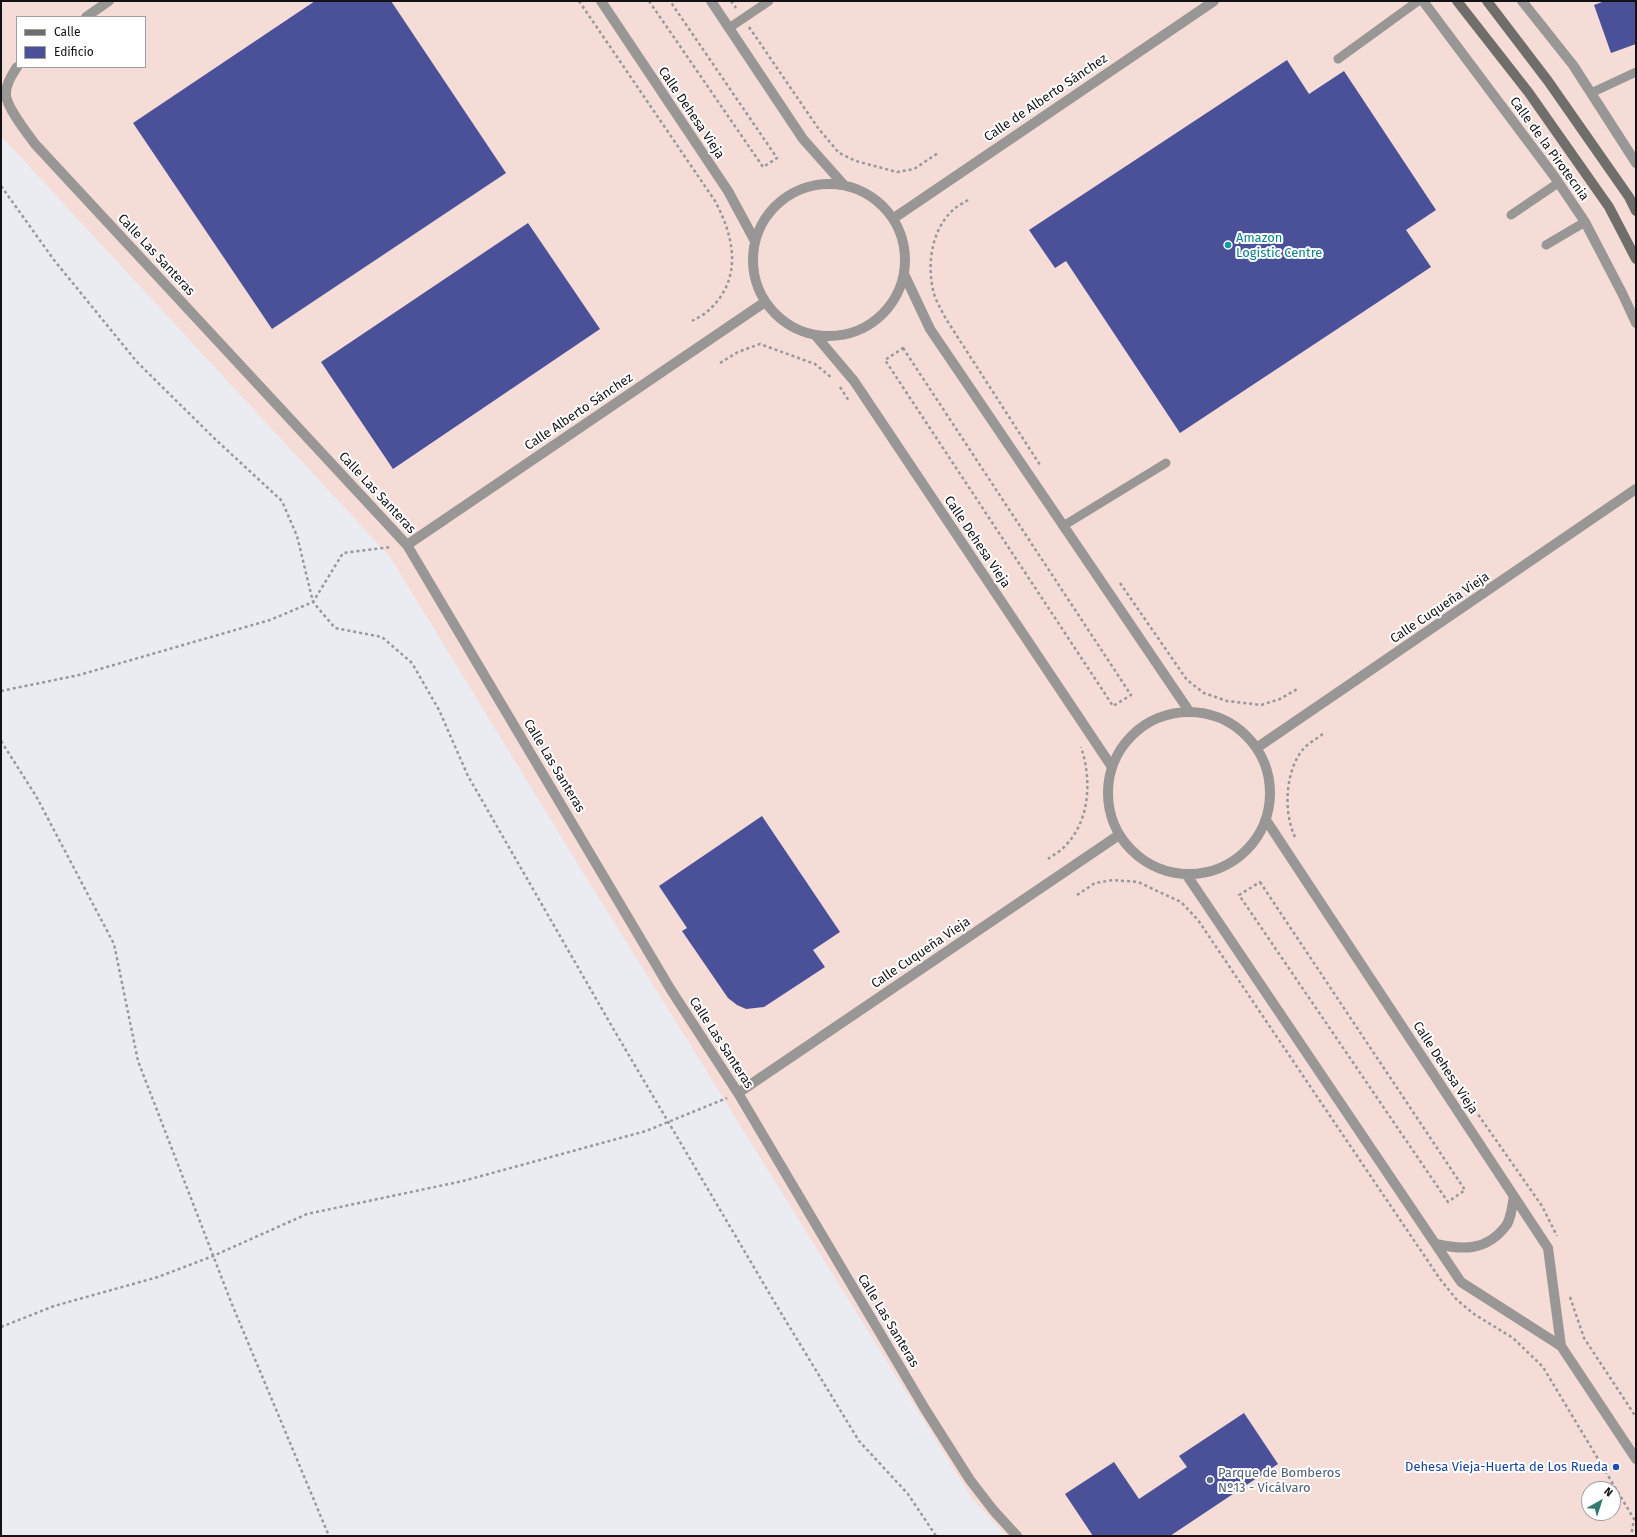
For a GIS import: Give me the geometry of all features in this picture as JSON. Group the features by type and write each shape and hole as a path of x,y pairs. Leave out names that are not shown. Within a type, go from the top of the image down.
{"main road":[{"name":"Calle de la Pirotecnia","path":"1457,1 1528,93 1609,208 1636,259"},
{"path":"1487,1 1548,82 1629,197 1636,211"}],"street":[{"path":"87,16 109,1"},
{"name":"Calle Dehesa Vieja","path":"601,1 728,191 755,242"},
{"path":"711,1 803,140 844,184"},
{"name":"Calle de Alberto Sánchez","path":"894,218 1214,1"},
{"name":"Calle de la Pirotecnia","path":"1423,1 1558,183 1584,222 1622,293 1636,323"},
{"path":"1522,1 1573,65 1636,163"},
{"name":"Calle Las Santeras","path":"16,68 9,80 6,96 18,121 35,144 407,545 671,990 738,1093 924,1409 970,1480 994,1511 1017,1536"},
{"path":"820,184 844,184 863,191 880,202 894,218 902,236 906,256 905,276 896,298 882,316 862,330 840,336 816,336 791,326 779,318 765,302 756,283 752,262 755,242 764,220 778,202 798,190 820,184"},
{"path":"905,276 930,329 1189,711"},
{"name":"Calle Alberto Sánchez","path":"407,545 765,302"},
{"name":"Calle Dehesa Vieja","path":"816,336 854,381 1112,767"},
{"name":"Calle Cuqueña Vieja","path":"1258,747 1636,489"},
{"path":"1189,711 1215,715 1239,728 1258,747 1268,770 1271,796 1266,820 1254,843 1235,861 1212,871 1186,874 1160,869 1137,855 1119,835 1110,813 1107,790 1112,767 1123,744 1141,726 1164,715 1189,711"},
{"name":"Calle Dehesa Vieja","path":"1266,820 1548,1248 1561,1346"},
{"name":"Calle Cuqueña Vieja","path":"738,1093 1119,835"},
{"name":"Calle Dehesa Vieja","path":"1186,874 1461,1282 1561,1346 1636,1459"},
{"path":"1436,1244 1459,1249 1483,1245 1506,1226 1514,1197"}],"lane":[{"path":"752,1 758,9"},
{"path":"729,28 769,1"},
{"path":"1338,59 1418,1"},
{"path":"1591,93 1636,72"},
{"path":"1512,215 1558,183"},
{"path":"1546,245 1584,222"},
{"path":"1063,526 1166,463"}],"path":[{"path":"579,1 715,201 726,221 732,243 732,261 728,281 719,298 710,310 692,322"},
{"path":"649,1 763,167 777,158 670,1"},
{"path":"731,1 818,128 839,153 856,161 897,172 914,169 938,154"},
{"path":"1,186 54,260 137,362 214,438 282,501 297,536 313,602 335,628 382,637 412,663 439,710 472,783 714,1201 859,1441 908,1494 936,1536"},
{"path":"968,200 951,212 940,225 934,241 931,259 931,282 934,296 946,320 1040,465"},
{"path":"720,363 738,352 760,344 815,364 832,378 841,389"},
{"path":"903,348 1096,642 1131,695 1113,706 885,360 903,348"},
{"path":"1,691 79,675 185,646 270,620 313,602 343,553 407,545"},
{"path":"1116,577 1187,680 1204,693 1227,701 1261,705 1280,699 1299,688"},
{"path":"1296,840 1290,826 1290,780 1294,763 1305,748 1324,733"},
{"path":"1,741 36,796 114,944 138,1061 213,1256 329,1536"},
{"path":"1048,859 1065,847 1085,816 1087,772 1079,743"},
{"path":"1077,895 1095,883 1113,880 1138,882 1181,902 1198,920 1440,1279 1457,1300 1474,1314 1513,1338 1543,1367 1634,1519 1631,1536"},
{"path":"1260,882 1465,1190 1448,1202 1239,895 1260,882"},
{"path":"1,1327 54,1306 158,1276 213,1256 307,1214 463,1181 646,1131 738,1093"},
{"path":"1510,1161 1542,1206 1554,1227 1559,1241"},
{"path":"1569,1295 1584,1338 1636,1417"}],"shaded area":[{"path":"1,1 1636,1 1636,1536 1007,1536 973,1500 584,874 390,557 1,136"}],"building":[{"path":"315,1 391,1 506,173 272,329 133,123"},
{"path":"1605,1 1636,1 1636,44 1611,53 1594,5"},
{"name":"Amazon Logistic Centre","path":"1287,60 1309,94 1344,71 1436,210 1406,230 1431,267 1180,433 1066,261 1055,268 1029,230"},
{"path":"528,223 600,329 393,469 321,362"},
{"path":"762,816 840,932 813,950 825,967 764,1007 746,1009 737,1005 728,998 682,931 687,928 659,886"},
{"name":"Parque de Bomberos Nº13 - Vicálvaro","path":"1244,1413 1278,1464 1170,1536 1093,1536 1065,1494 1114,1462 1139,1499 1187,1467 1179,1456"}],"place":[{"name":"Amazon Logistic Centre","path":"1228,245"},
{"name":"Dehesa Vieja-Huerta de Los Rueda","path":"1616,1467"},
{"name":"Parque de Bomberos Nº13 - Vicálvaro","path":"1210,1480"}]}
